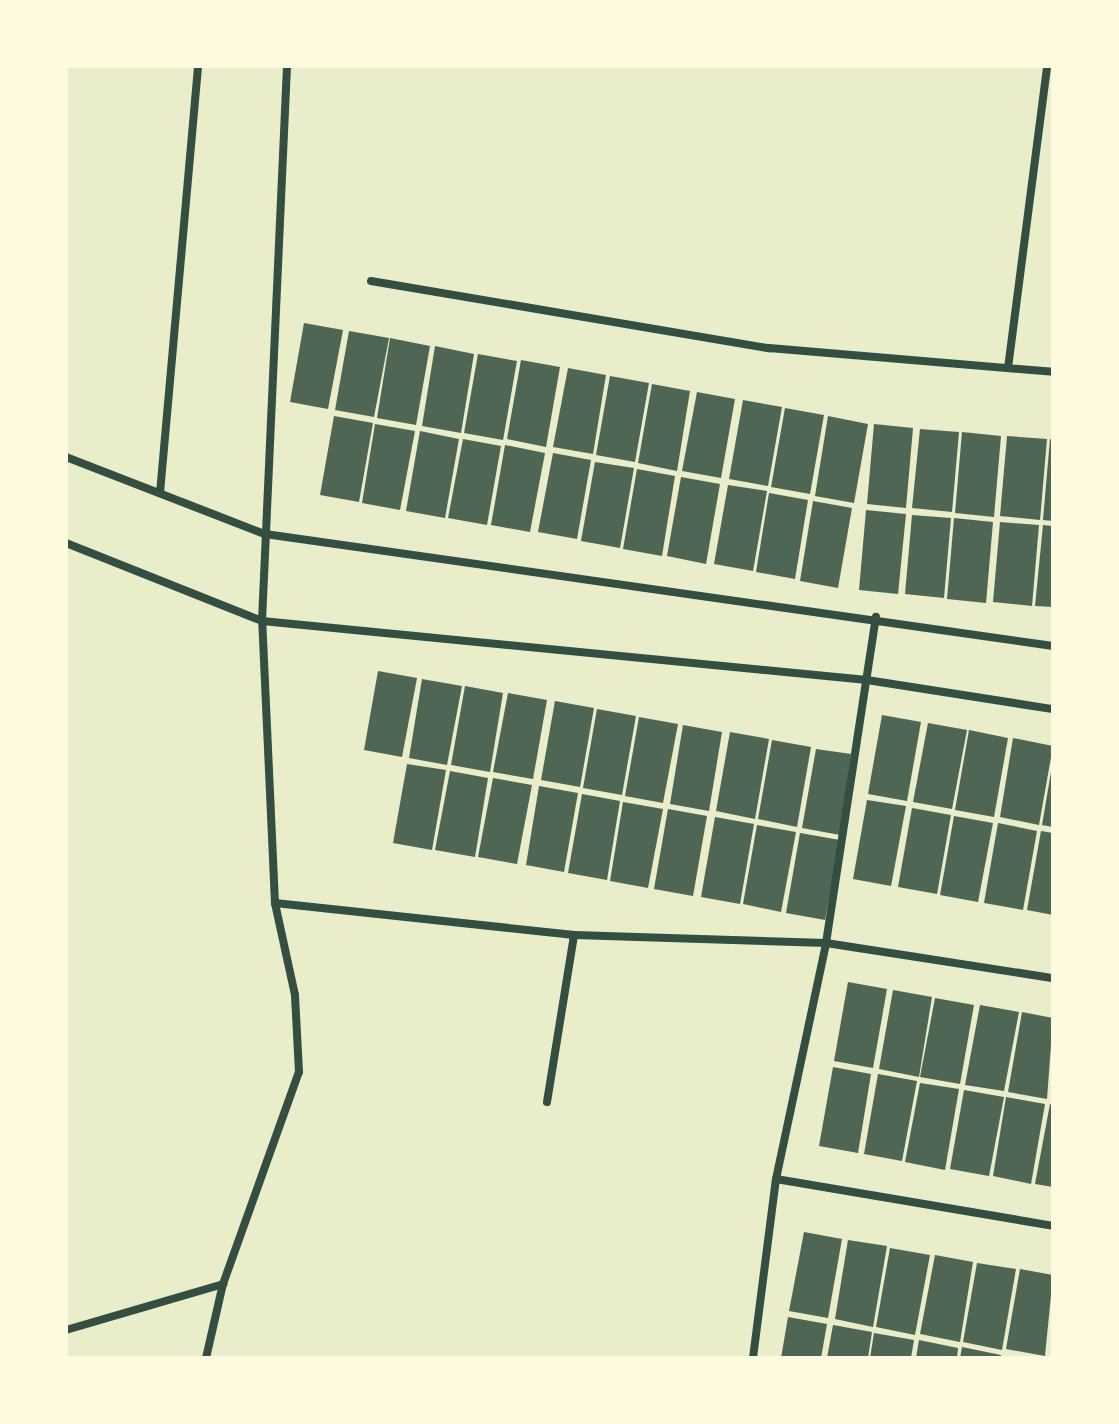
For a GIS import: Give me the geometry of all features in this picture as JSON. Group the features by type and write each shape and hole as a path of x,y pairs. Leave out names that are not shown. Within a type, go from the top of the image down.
{"street":[{"path":"160,493 198,66"},
{"path":"206,1358 223,1284 299,1072 295,995 275,903 262,621 287,66"},
{"path":"1008,368 1047,66"},
{"path":"371,281 769,348 1053,372"},
{"path":"66,457 265,534 876,617 1053,646"},
{"path":"66,543 262,621 867,680 1053,709"},
{"path":"753,1358 776,1179 826,943 876,617"},
{"path":"275,903 574,935 826,943 1053,978"},
{"path":"547,1102 574,935"},
{"path":"776,1179 1053,1226"},
{"path":"66,1330 223,1284"}],"building":[{"path":"304,323 343,330 328,409 290,402"},
{"path":"349,331 389,338 374,417 335,410"},
{"path":"390,338 430,346 416,425 377,418"},
{"path":"435,346 474,354 461,433 422,426"},
{"path":"478,354 517,361 503,440 464,433"},
{"path":"521,360 560,367 546,447 507,439"},
{"path":"568,368 606,375 593,454 553,447"},
{"path":"610,376 649,383 635,462 596,455"},
{"path":"652,384 690,391 677,471 638,463"},
{"path":"697,392 735,399 721,478 682,471"},
{"path":"743,400 782,407 768,486 729,479"},
{"path":"785,408 824,415 810,494 771,487"},
{"path":"334,416 373,423 359,502 320,495"},
{"path":"828,416 868,424 854,503 815,496"},
{"path":"375,424 415,431 400,510 362,503"},
{"path":"874,424 913,428 906,508 867,504"},
{"path":"920,429 959,432 952,512 912,508"},
{"path":"420,431 459,439 445,518 406,511"},
{"path":"962,432 1001,436 994,517 955,513"},
{"path":"1007,436 1047,439 1040,520 1000,516"},
{"path":"463,439 501,446 487,525 448,518"},
{"path":"1050,439 1053,440 1053,521 1043,520"},
{"path":"505,445 545,453 530,532 491,525"},
{"path":"553,453 591,460 577,539 538,532"},
{"path":"595,462 634,468 620,548 581,541"},
{"path":"637,469 675,476 662,556 623,549"},
{"path":"681,477 720,484 706,564 667,556"},
{"path":"728,485 767,491 753,571 714,564"},
{"path":"769,493 808,500 795,579 756,572"},
{"path":"813,501 852,508 838,588 800,581"},
{"path":"866,510 906,514 898,594 859,590"},
{"path":"912,515 951,518 944,598 905,594"},
{"path":"954,518 993,522 986,603 947,599"},
{"path":"1000,522 1039,525 1032,606 993,602"},
{"path":"1043,525 1053,526 1053,607 1035,606"},
{"path":"378,671 417,678 402,757 364,750"},
{"path":"422,679 462,686 447,765 409,758"},
{"path":"465,686 503,693 490,772 451,765"},
{"path":"508,693 547,700 533,779 493,772"},
{"path":"555,701 594,708 580,787 541,780"},
{"path":"597,709 636,716 622,795 583,788"},
{"path":"882,715 921,722 907,801 868,794"},
{"path":"639,717 678,724 663,803 625,796"},
{"path":"928,723 967,730 952,809 913,802"},
{"path":"683,725 722,732 709,811 670,804"},
{"path":"969,730 1008,738 994,817 955,810"},
{"path":"730,732 769,739 755,819 716,811"},
{"path":"1013,738 1053,746 1039,825 1000,817"},
{"path":"772,740 811,747 797,827 758,819"},
{"path":"816,749 851,754 840,835 802,828"},
{"path":"407,764 446,770 432,850 393,843"},
{"path":"450,771 488,778 475,857 435,850"},
{"path":"1053,772 1053,827 1042,825"},
{"path":"493,778 532,785 517,864 478,857"},
{"path":"539,786 578,793 564,872 526,865"},
{"path":"582,794 620,801 607,880 568,873"},
{"path":"867,800 906,806 891,886 853,879"},
{"path":"623,802 663,809 648,888 610,881"},
{"path":"912,808 951,815 937,894 898,887"},
{"path":"668,809 707,816 693,896 654,889"},
{"path":"954,816 993,823 978,902 940,895"},
{"path":"715,817 754,824 740,904 701,897"},
{"path":"998,823 1037,831 1023,910 984,903"},
{"path":"757,825 796,832 781,912 743,904"},
{"path":"1041,831 1053,833 1053,915 1027,910"},
{"path":"800,833 840,840 825,920 786,913"},
{"path":"848,982 887,989 873,1068 834,1061"},
{"path":"893,990 932,997 919,1077 879,1069"},
{"path":"935,998 974,1005 960,1084 920,1077"},
{"path":"980,1005 1019,1012 1004,1091 965,1085"},
{"path":"1022,1012 1053,1018 1047,1099 1008,1092"},
{"path":"833,1067 871,1074 858,1153 819,1146"},
{"path":"878,1074 917,1081 902,1161 864,1154"},
{"path":"920,1083 959,1089 945,1170 905,1162"},
{"path":"964,1090 1004,1097 989,1176 950,1169"},
{"path":"1006,1097 1045,1104 1031,1184 993,1176"},
{"path":"1050,1104 1053,1105 1053,1187 1035,1184"},
{"path":"804,1232 842,1239 828,1318 789,1311"},
{"path":"848,1240 887,1246 873,1327 835,1319"},
{"path":"890,1248 930,1255 915,1335 876,1327"},
{"path":"935,1255 973,1262 960,1342 920,1334"},
{"path":"977,1263 1016,1269 1002,1350 963,1342"},
{"path":"1020,1269 1053,1275 1045,1356 1006,1349"},
{"path":"788,1317 827,1324 821,1358 781,1358"},
{"path":"833,1325 872,1332 868,1358 827,1358"},
{"path":"874,1333 914,1340 911,1358 870,1358"},
{"path":"919,1340 958,1348 957,1358 916,1358"},
{"path":"962,1347 1001,1355 1000,1358 960,1358"}]}
